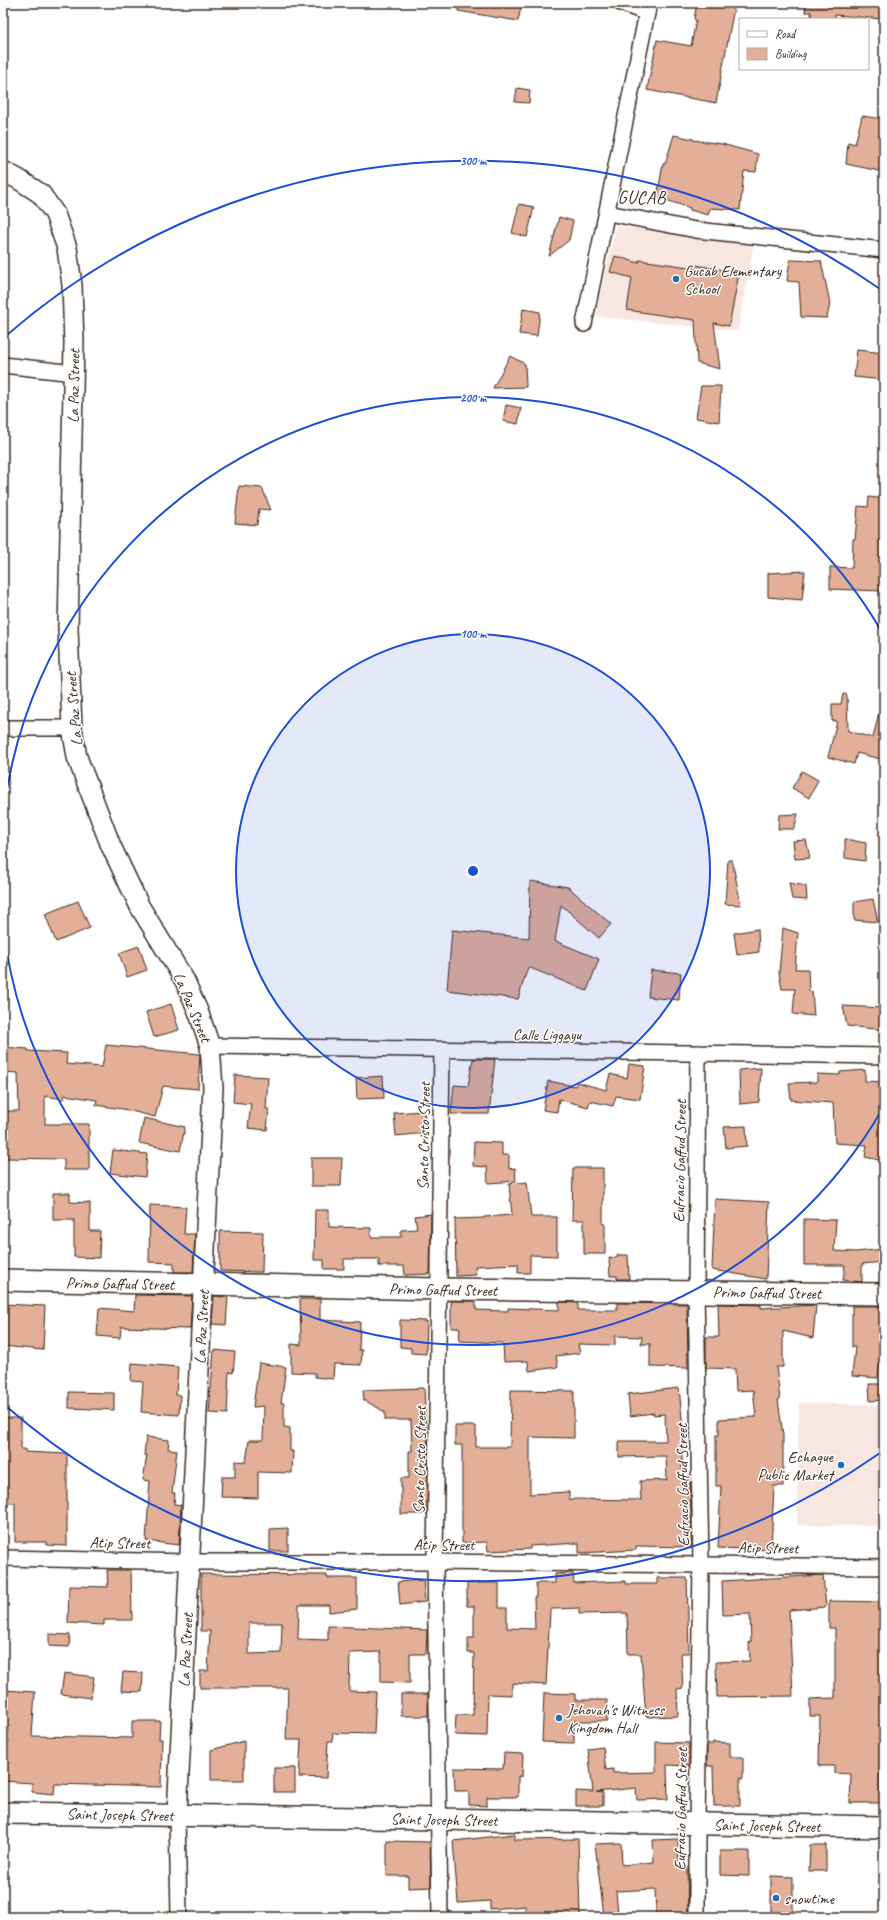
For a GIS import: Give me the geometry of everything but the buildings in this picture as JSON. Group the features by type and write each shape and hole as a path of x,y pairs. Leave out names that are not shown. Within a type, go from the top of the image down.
{"main road":[{"name":"Primo Gaffud Street","path":"3,1280 439,1289 696,1290 884,1294"},
{"name":"Saint Joseph Street","path":"3,1813 438,1818 884,1827"}],"street":[{"path":"584,324 608,213 648,8 621,3"},
{"name":"La Paz Street","path":"3,171 41,194 55,214 67,248 72,285 74,373 68,629 72,728 77,757 111,846 140,908 185,981 210,1046 213,1088 177,1815 179,1917"},
{"path":"608,213 696,230 884,250"},
{"path":"3,365 74,373"},
{"path":"3,728 72,728"},
{"name":"Calle Liggayu","path":"210,1046 442,1051 884,1056"},
{"name":"Santo Cristo Street","path":"440,1917 435,1562 442,1051"},
{"name":"Eufracio Gaffud Street","path":"697,1917 701,1564 696,1290 698,1053"},
{"name":"Atip Street","path":"3,1558 189,1562 435,1562 884,1567"}],"shaded area":[{"name":"Gucab Elementary School","path":"616,226 754,242 738,331 595,316"},
{"name":"Echague Public Market","path":"799,1403 884,1405 884,1526 797,1525"}],"place":[{"name":"Gucab Elementary School","path":"676,279"},
{"name":"Echague Public Market","path":"841,1465"},
{"name":"Jehovah's Witness Kingdom Hall","path":"559,1718"},
{"name":"snowtime","path":"776,1898"}],"district":[{"name":"GUCAB","path":"642,197"}]}
